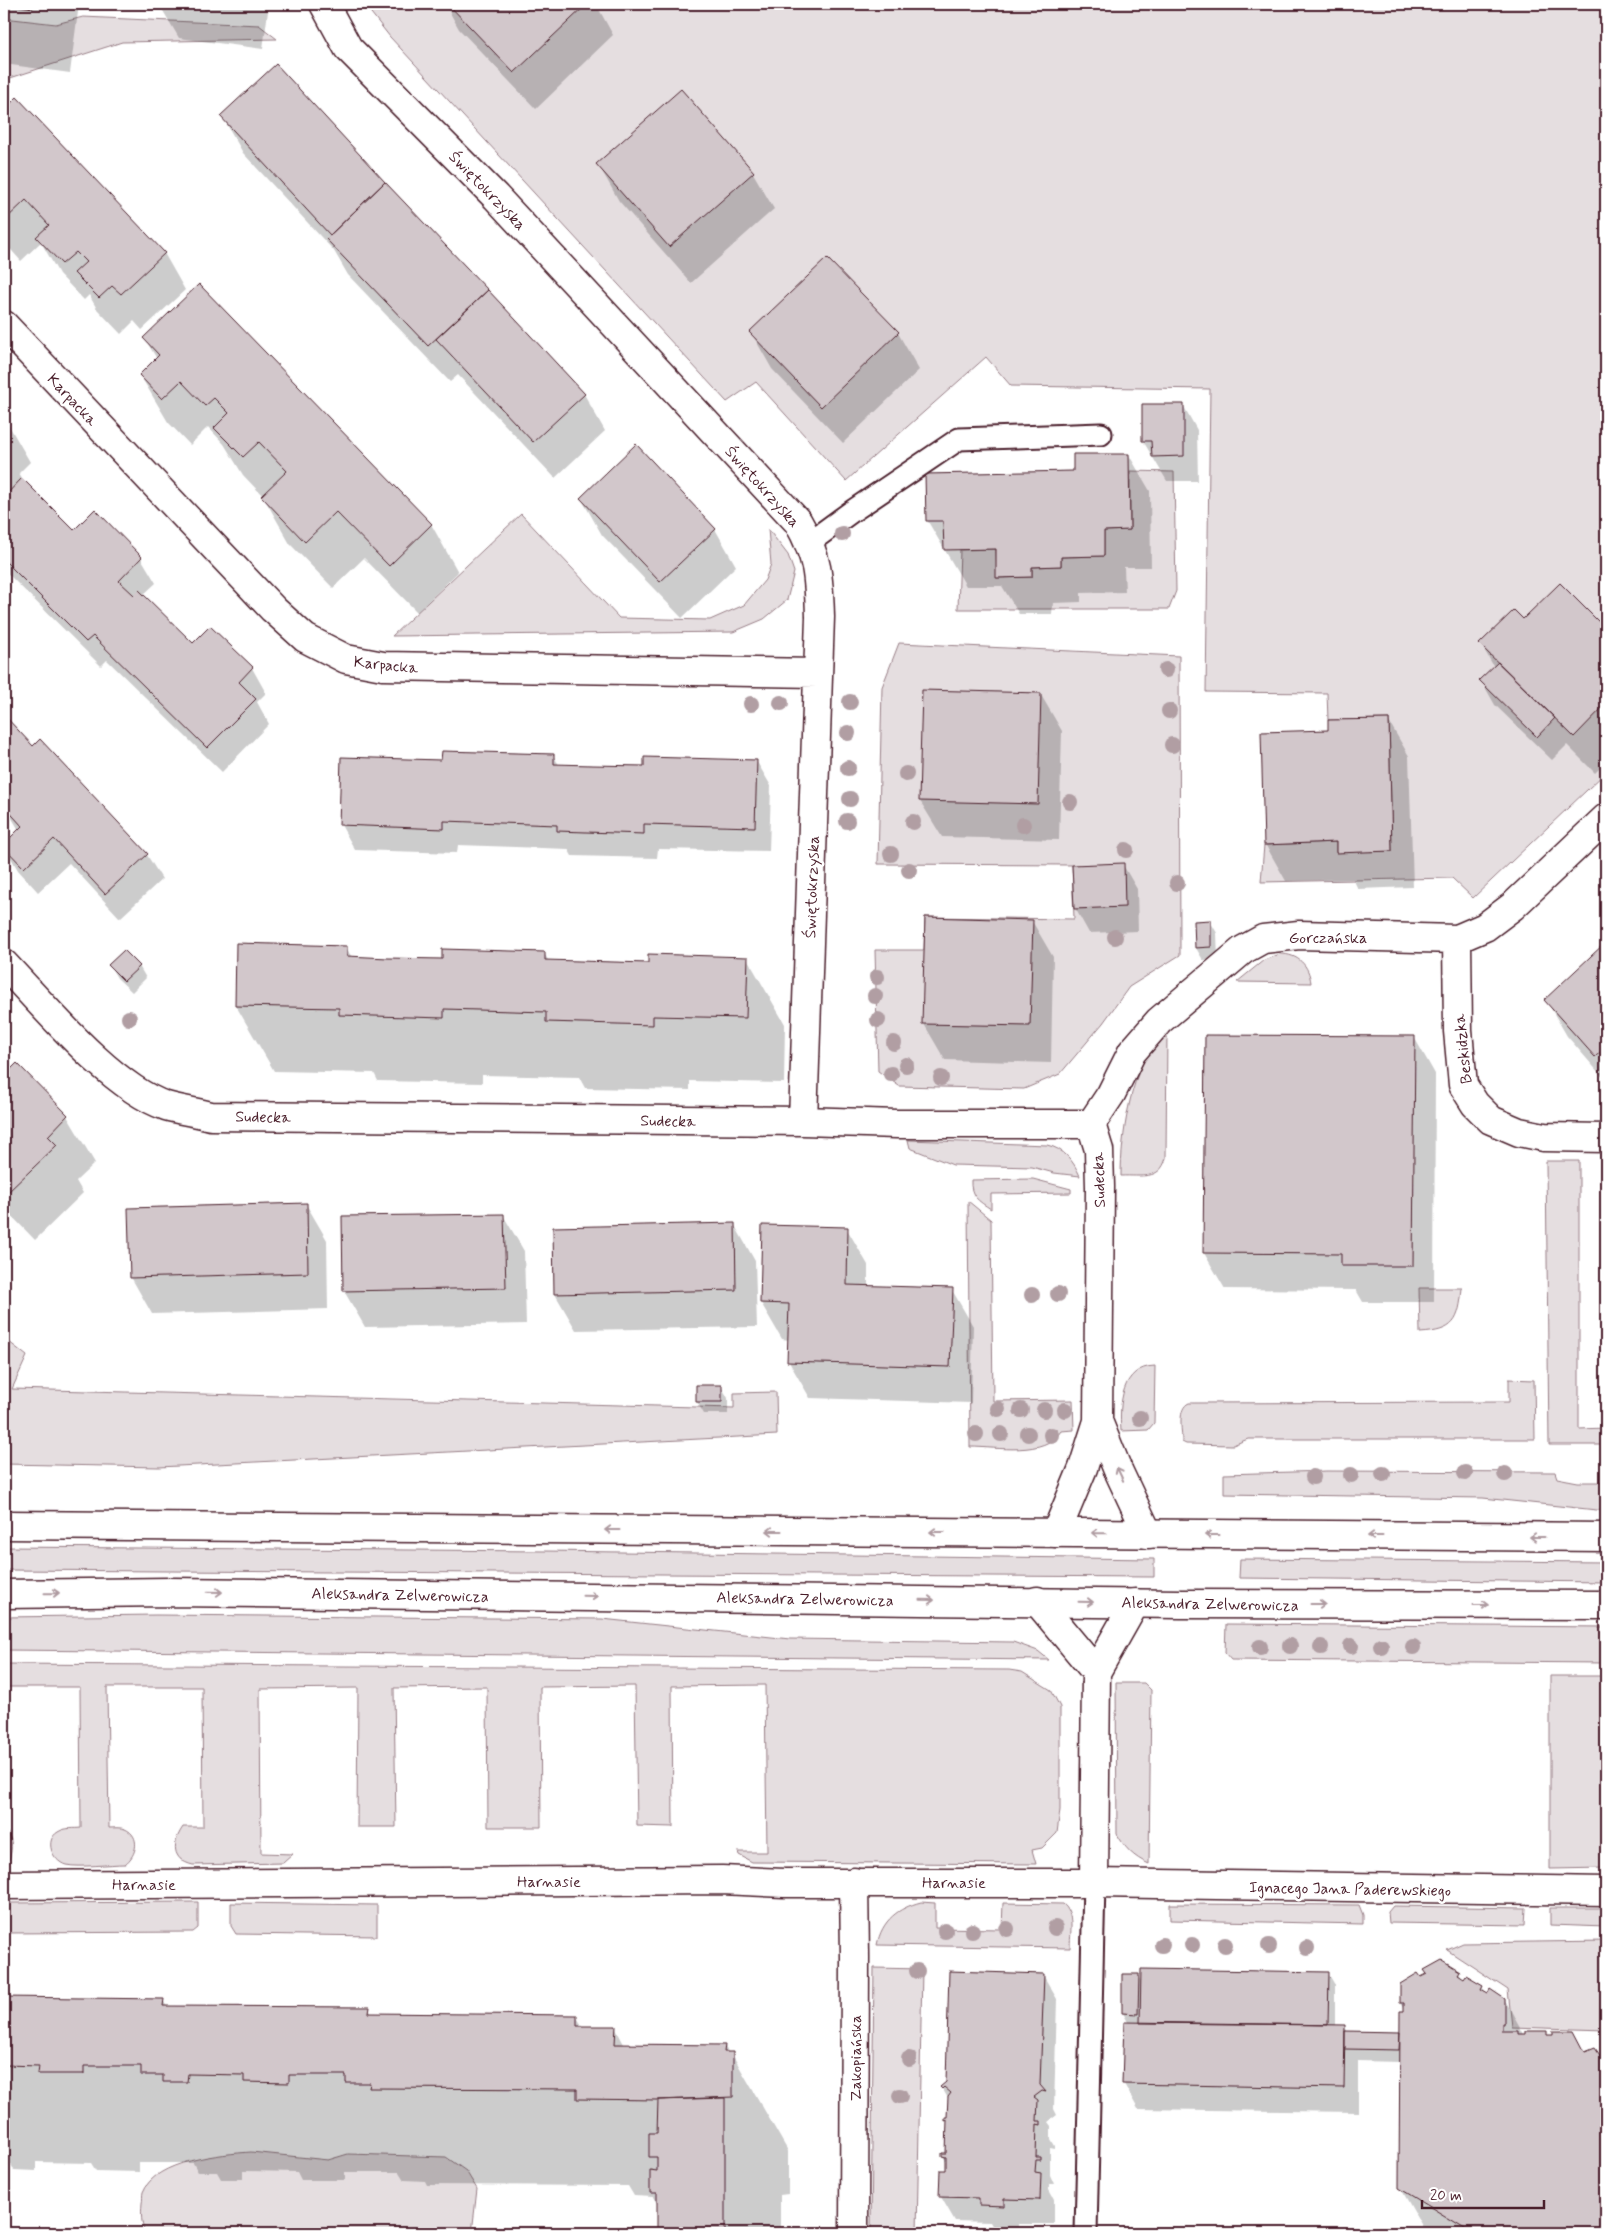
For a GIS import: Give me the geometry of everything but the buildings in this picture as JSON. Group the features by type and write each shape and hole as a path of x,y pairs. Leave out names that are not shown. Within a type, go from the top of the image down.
{"street":[{"name":"Świętokrzyska","path":"324,4 348,48 496,197 798,522 810,542 819,580 803,1122"},
{"name":"Karpacka","path":"4,325 273,609 305,638 346,659 383,666 449,668 817,673"},
{"name":"Gorczańska","path":"1091,1124 1111,1094 1132,1052 1159,1021 1252,944 1263,939 1299,935 1456,940 1485,927 1513,906 1606,818"},
{"name":"Beskidzka","path":"1456,940 1458,1031 1463,1086 1475,1104 1490,1120 1519,1132 1544,1137 1606,1138"},
{"name":"Sudecka","path":"4,964 69,1032 125,1085 165,1106 211,1116 897,1124 1091,1124 1099,1150 1098,1421 1083,1468 1056,1533"},
{"name":"Sudecka","path":"1098,1421 1117,1468 1148,1534"},
{"path":"4,1525 1606,1537"},
{"name":"Aleksandra Zelwerowicza","path":"4,1594 180,1592 1135,1603 1606,1605"},
{"path":"1037,1601 1096,1672"},
{"path":"1094,1883 1096,1672 1135,1603"},
{"name":"Harnasie","path":"4,1885 722,1880 1094,1883"},
{"name":"Zakopiańska","path":"854,1882 856,1957 854,2233"},
{"name":"Ignacego Jana Paderewskiego","path":"1094,1883 1606,1891"}],"lane":[{"path":"810,542 959,439 1101,434"},
{"path":"1086,2233 1094,1883"}],"shaded area":[{"path":"364,4 1606,4 1606,772 1473,898 1452,878 1261,882 1264,845 1336,842 1336,852 1392,851 1389,719 1328,720 1327,693 1206,692 1210,389 1011,386 986,357 846,481 756,382 727,402 390,37"},
{"path":"83,17 259,25 277,39 122,42 4,80 4,18 56,24"},
{"path":"1130,471 1174,472 1176,591 1169,609 958,609 960,550 996,549 997,578 1032,577 1032,567 1061,566 1061,557 1104,556 1104,531 1130,530"},
{"path":"521,514 619,618 710,620 744,605 765,580 771,564 768,529 788,555 794,572 787,600 764,619 733,632 392,636"},
{"path":"899,643 1179,656 1180,955 1129,987 1103,1023 1060,1074 1024,1089 899,1086 878,1071 875,950 924,950 925,917 1074,919 1072,865 878,864 882,687"},
{"path":"1280,954 1292,956 1302,962 1308,971 1311,983 1237,982 1264,960"},
{"path":"1167,1031 1166,1158 1163,1165 1154,1174 1121,1176 1125,1126 1138,1073 1153,1045"},
{"path":"908,1140 1047,1145 1063,1152 1080,1176 1054,1173 1032,1167 953,1165 910,1148"},
{"path":"1546,1161 1579,1161 1579,1429 1606,1428 1606,1445 1549,1445"},
{"path":"1033,1179 1071,1189 1071,1193 991,1194 991,1209 973,1194 971,1186 971,1180"},
{"path":"968,1201 991,1220 993,1401 1073,1400 1074,1430 1061,1431 1054,1439 1044,1444 1020,1449 970,1447"},
{"path":"1419,1288 1462,1288 1457,1316 1448,1327 1432,1332 1420,1333"},
{"path":"4,1338 27,1356 12,1389 734,1408 734,1393 776,1392 777,1435 159,1467 4,1464"},
{"path":"1155,1366 1154,1423 1148,1430 1121,1431 1124,1389 1135,1373 1144,1368"},
{"path":"1509,1379 1534,1380 1535,1439 1248,1439 1233,1445 1186,1444 1182,1442 1182,1414 1185,1406 1189,1403 1509,1402"},
{"path":"1327,1471 1555,1472 1557,1478 1578,1482 1606,1482 1606,1511 1483,1498 1224,1494 1224,1474"},
{"path":"4,1547 545,1551 1154,1559 1154,1577 4,1570"},
{"path":"1240,1559 1606,1562 1606,1582 1239,1578"},
{"path":"156,1615 602,1619 790,1639 1013,1642 1038,1651 1049,1660 4,1650 4,1617"},
{"path":"1226,1624 1606,1627 1606,1663 1231,1660 1225,1653"},
{"path":"4,1664 1009,1670 1022,1672 1051,1690 1060,1707 1060,1810 1057,1833 1042,1848 1032,1850 1036,1864 752,1862 739,1855 738,1852 767,1852 765,1685 672,1686 673,1827 637,1826 635,1686 540,1687 541,1827 488,1827 487,1687 394,1688 396,1827 357,1827 358,1688 260,1689 261,1853 293,1854 283,1863 193,1865 186,1863 177,1855 176,1845 179,1833 183,1827 203,1827 202,1687 107,1687 109,1828 123,1828 130,1832 136,1846 132,1856 125,1864 72,1866 61,1863 57,1859 52,1850 51,1840 61,1830 81,1828 80,1687 4,1687"},
{"path":"1550,1676 1606,1676 1606,1868 1550,1869"},
{"path":"1116,1683 1144,1683 1151,1690 1149,1864 1130,1852 1117,1834"},
{"path":"4,1828 11,1839 12,1847 9,1860 4,1864"},
{"path":"198,1902 198,1928 193,1932 4,1933 4,1903"},
{"path":"921,1902 935,1903 935,1928 1002,1929 1003,1903 1063,1904 1067,1908 1070,1918 1070,1948 877,1945 879,1936 892,1916 905,1908"},
{"path":"231,1903 377,1905 377,1936 236,1934 231,1926"},
{"path":"1170,1904 1359,1905 1363,1915 1363,1924 1170,1920"},
{"path":"1393,1906 1526,1908 1525,1925 1389,1923 1388,1912"},
{"path":"1550,1908 1606,1908 1606,1927 1550,1925"},
{"path":"1606,1941 1606,2030 1512,2027 1508,1990 1447,1950 1463,1943"},
{"path":"874,1968 922,1969 917,2233 871,2233"},
{"path":"251,2152 328,2160 348,2154 446,2157 466,2171 477,2189 472,2233 145,2233 142,2218 143,2192 150,2181 175,2166 191,2161 207,2157"}]}
